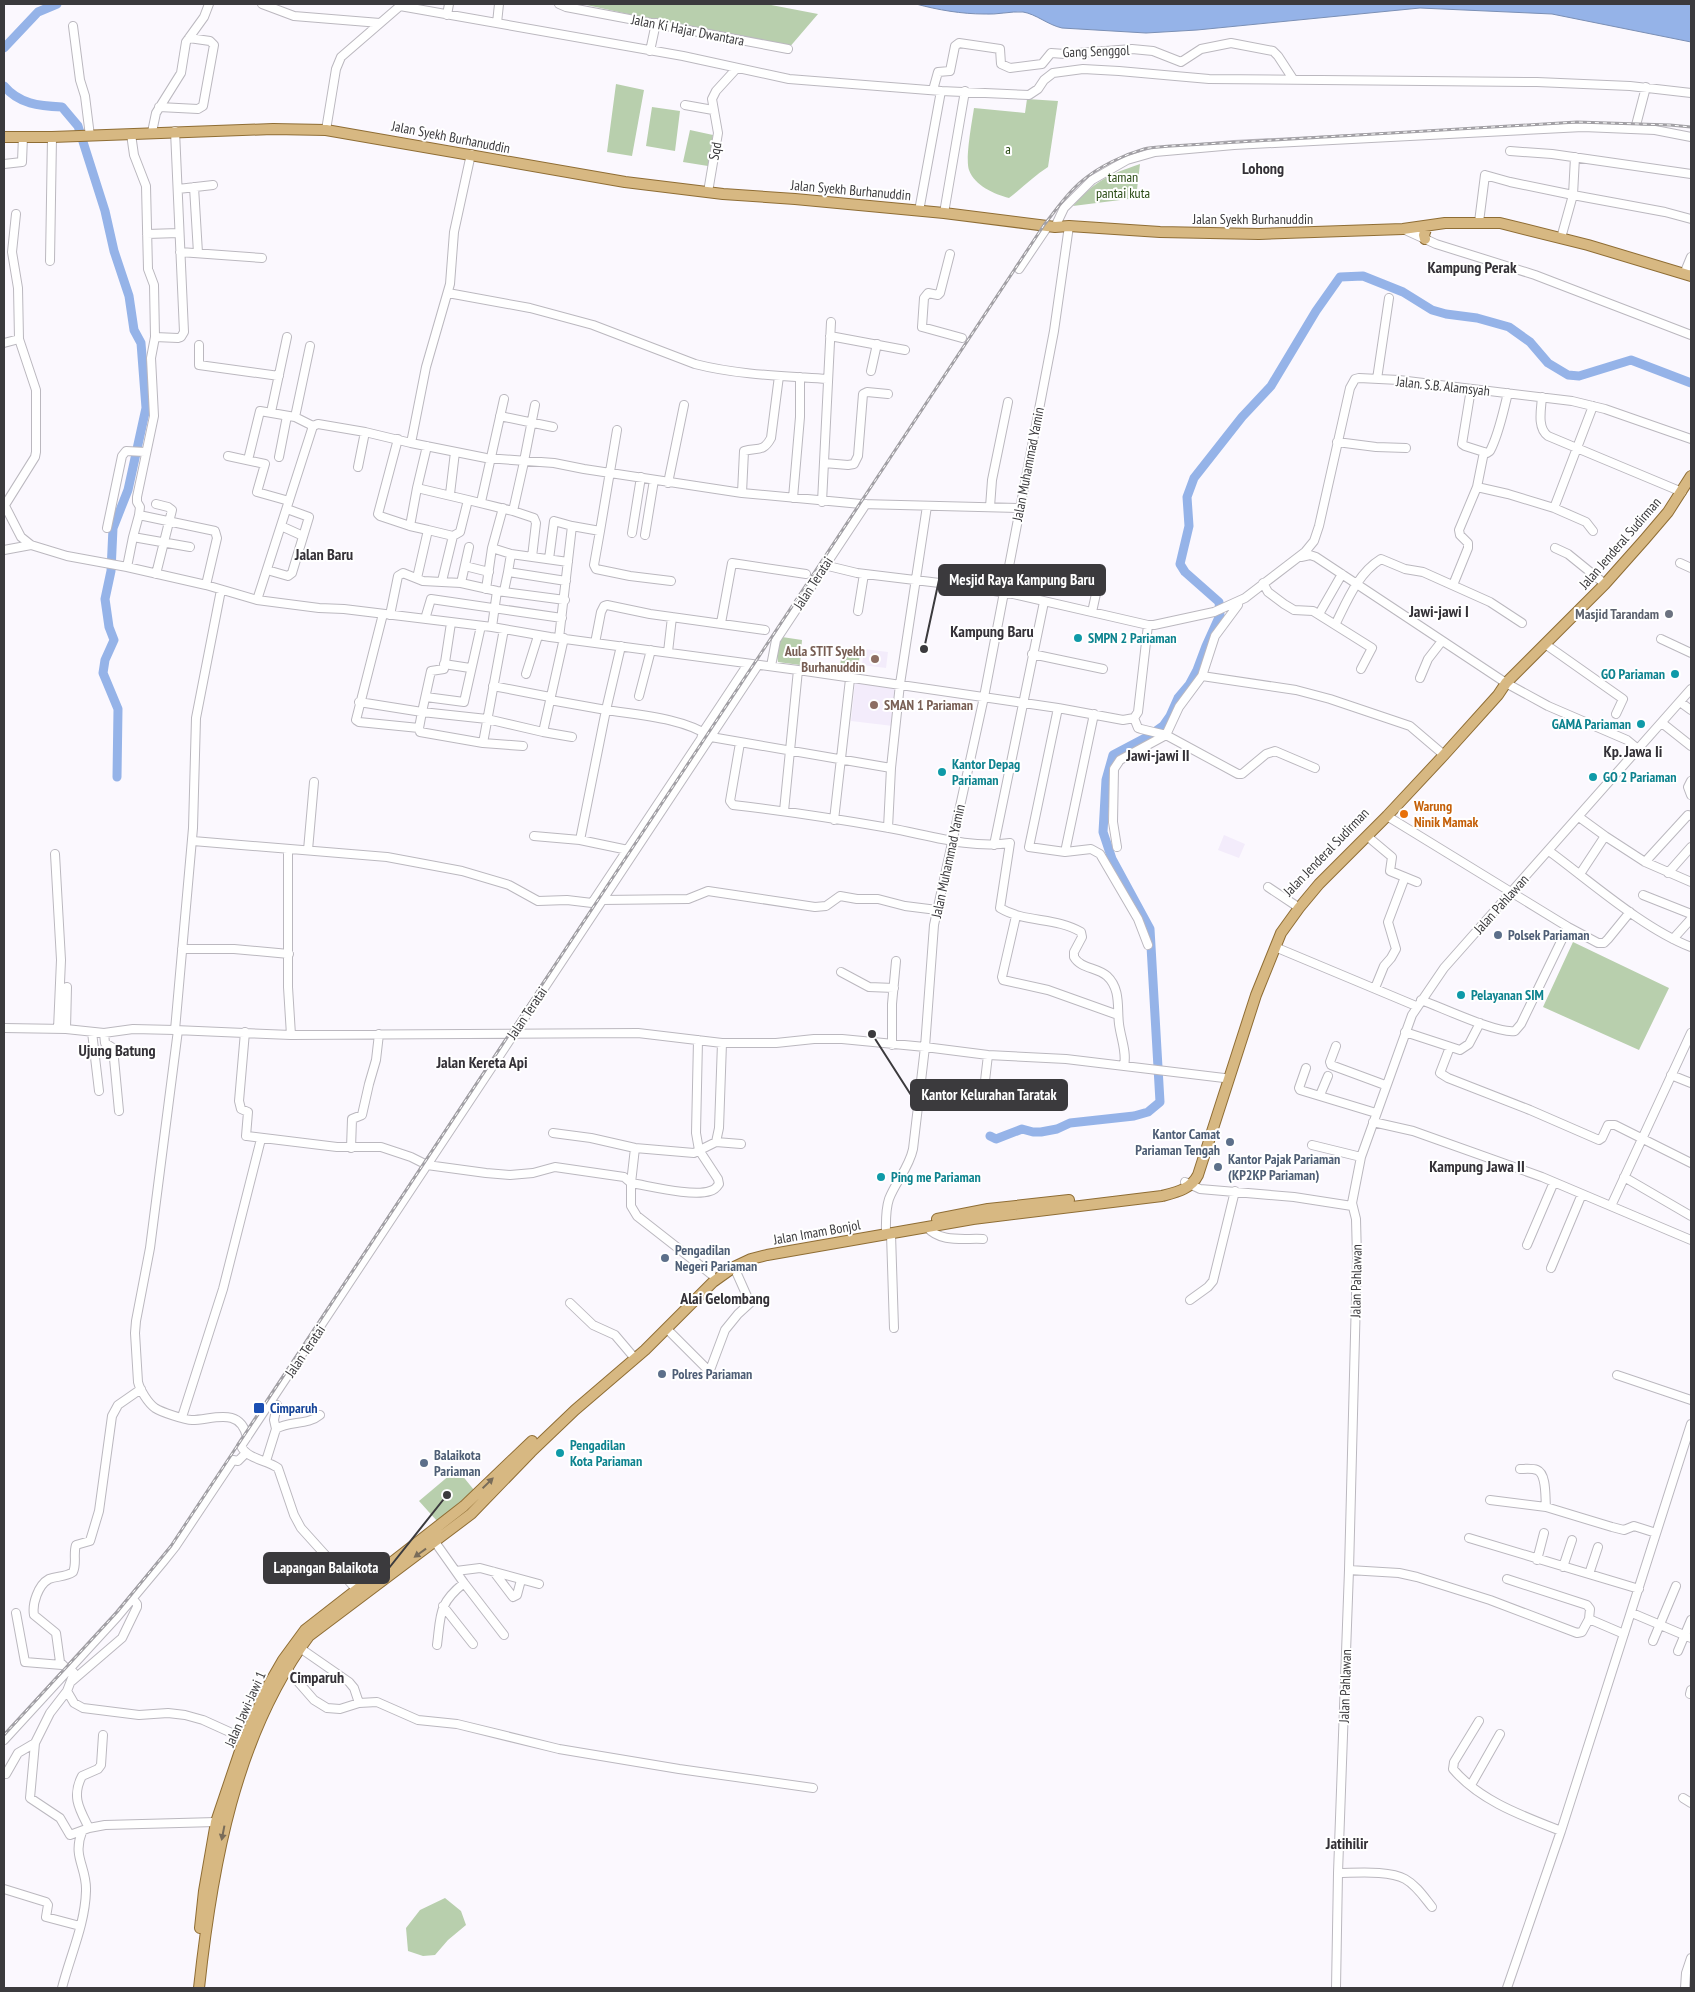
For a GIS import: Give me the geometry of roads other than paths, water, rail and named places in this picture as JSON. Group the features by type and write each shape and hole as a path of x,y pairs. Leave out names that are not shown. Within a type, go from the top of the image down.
{"main road":[{"name":"Jalan Syekh Burhanuddin","path":"4,137 83,136 175,131 326,130 583,175 708,192 944,213 1051,227 1069,226 1160,232 1259,234 1403,229 1478,222 1500,223 1561,238 1688,275"},
{"path":"1425,239 1424,235 1427,226"},
{"name":"Jalan Jenderal Sudirman","path":"1189,1184 1214,1118 1269,944 1276,930 1315,880 1367,836 1387,816 1494,692 1504,686 1605,584 1645,540 1682,492 1691,476"},
{"name":"Jalan Jenderal Sudirman","path":"1214,1118 1224,1078 1253,994 1281,933 1299,908 1347,851 1442,753"},
{"name":"Jalan Imam Bonjol","path":"888,1233 989,1213 1082,1202 1189,1184"},
{"name":"Jalan Imam Bonjol","path":"612,1375 668,1329 711,1274 748,1254 927,1227 989,1213"},
{"name":"Jalan Imam Bonjol","path":"451,1516 576,1410 693,1298 713,1282 734,1267 751,1259 791,1248"},
{"name":"Jalan Imam Bonjol","path":"459,1524 471,1514 528,1450"},
{"path":"464,1506 471,1514"},
{"path":"451,1516 459,1524"},
{"name":"Jalan Jawi-Jawi 1","path":"193,1988 208,1891 216,1822 286,1668 300,1648 307,1633 392,1567 451,1516"},
{"name":"Jalan Jawi-Jawi 1","path":"208,1891 245,1739 268,1686 283,1660 307,1633 356,1589 435,1542 459,1524"},
{"path":"200,1988 208,1891"}],"street":[{"path":"152,132 155,116 181,74 186,44 204,17 210,4"},
{"path":"262,4 294,16 380,23"},
{"path":"447,15 449,4"},
{"path":"497,24 499,4"},
{"name":"Jalan Ki Hajar Dwantara","path":"559,4 566,7 788,49"},
{"path":"326,130 336,69 344,53 400,5 650,51 789,79 937,90 1029,95 1038,89 1044,80 1053,73 1083,69 1209,79 1536,82 1646,87 1691,93"},
{"path":"650,51 656,23"},
{"path":"74,26 80,80 85,96 83,136"},
{"path":"160,107 198,109 203,106 214,45 210,40 189,38"},
{"name":"Gang Senggol","path":"937,90 938,72 950,71 955,46 959,42 1000,49 1002,64 1010,68 1042,64 1052,53 1065,54 1132,49 1153,51 1181,62 1201,49 1231,42 1273,51 1293,79"},
{"name":"Sqd","path":"708,192 718,139 718,128 712,99 713,95 737,68"},
{"path":"1635,129 1646,87"},
{"path":"919,211 937,90"},
{"path":"944,213 965,91"},
{"path":"685,105 713,110"},
{"path":"1020,269 1064,208 1081,188 1127,160 1155,152 1234,145 1564,128 1655,130 1691,138"},
{"path":"155,337 178,338 183,335 175,131"},
{"path":"127,567 140,507 136,500 138,451 154,416 151,358 155,337 154,286 148,269 146,186 134,155 130,134"},
{"path":"4,164 22,162 24,136"},
{"path":"50,261 52,137"},
{"path":"1510,151 1575,157 1691,174"},
{"path":"411,443 426,367 448,292 454,232 471,154"},
{"path":"1561,238 1573,195 1575,157"},
{"path":"1478,222 1485,175 1510,182 1665,212 1691,219"},
{"path":"178,190 213,185"},
{"path":"194,187 198,253"},
{"path":"16,214 12,252 18,288 19,340 36,390 36,452 35,457 4,505 21,537 31,545 68,556 111,563 257,600 481,626 538,636 771,666 850,679 900,684 1123,720 1134,718"},
{"name":"Jalan Muhammad Yamin","path":"894,1328 886,1216 889,1199 911,1157 926,1046 937,910 984,697 1018,508 1054,331 1069,226"},
{"path":"1403,229 1451,249 1535,275 1691,335"},
{"path":"147,234 179,233"},
{"path":"180,252 262,258"},
{"path":"950,254 940,293 938,295 928,293 924,295 922,327 962,338"},
{"path":"1688,275 1691,257"},
{"path":"448,292 530,308 593,325 695,364 732,372 827,379"},
{"path":"1377,379 1389,298"},
{"path":"822,502 831,322"},
{"path":"830,336 905,350"},
{"path":"271,412 287,337"},
{"path":"4,343 19,340"},
{"path":"871,371 877,344"},
{"path":"200,345 199,366 279,376"},
{"path":"279,457 310,346"},
{"path":"742,493 744,451 764,448 771,438 779,376"},
{"path":"793,498 800,417 800,377"},
{"name":"Jalan. S.B. Alamsyah","path":"1314,541 1352,383 1359,378 1542,397 1593,406 1691,439"},
{"path":"1471,389 1462,444 1484,452 1490,451 1508,393"},
{"path":"824,463 854,464 858,456 863,394 867,392 888,394"},
{"path":"1542,397 1541,422 1544,433 1548,436 1682,492"},
{"path":"481,502 504,399"},
{"path":"990,507 993,474 1008,402"},
{"path":"668,483 684,404"},
{"path":"513,511 527,452 535,406"},
{"path":"1554,508 1593,406"},
{"path":"249,456 259,412 262,410 291,416 313,426 318,424 365,432 455,452 524,462 554,463 668,483 742,493 822,502 1018,508"},
{"path":"500,416 553,427"},
{"path":"257,600 313,426"},
{"path":"617,430 594,566 596,569 630,576 671,581"},
{"path":"358,467 365,432"},
{"path":"398,439 378,514 410,526 453,536"},
{"path":"1338,442 1376,447 1406,448"},
{"path":"410,526 427,446"},
{"path":"107,528 122,456 126,451 138,451"},
{"path":"450,494 455,452"},
{"path":"1452,585 1468,548 1468,543 1460,535 1459,530 1477,487 1484,452"},
{"path":"228,456 265,464 257,492 288,505 309,517 290,575 286,576 267,570"},
{"path":"632,533 641,478"},
{"path":"645,534 654,480"},
{"path":"1477,487 1554,508 1586,522 1593,531"},
{"path":"417,488 450,494 533,517 536,521 532,557"},
{"path":"425,619 453,536 460,532 468,500"},
{"path":"156,504 171,509 156,574"},
{"name":"Jalan Teratai","path":"771,666 776,640 866,504"},
{"path":"888,828 891,768 900,684 927,506"},
{"path":"486,589 492,548 503,508"},
{"path":"139,515 215,531 217,538 206,586"},
{"path":"549,559 554,521 600,531"},
{"path":"281,526 303,536"},
{"path":"543,732 562,638 562,618 572,526"},
{"path":"417,578 428,530"},
{"path":"133,538 190,547"},
{"path":"1314,541 1316,557"},
{"path":"1117,847 1113,822 1114,769 1116,765 1120,760 1165,735 1179,707 1202,676 1215,636 1233,610 1263,583 1306,552 1314,541"},
{"path":"4,550 31,545"},
{"path":"461,584 469,547"},
{"path":"492,548 511,554 568,562"},
{"path":"1555,548 1568,554 1605,584"},
{"path":"492,628 495,608 508,572 511,554"},
{"path":"1295,559 1310,555 1316,557 1442,641 1504,686 1627,740 1638,749"},
{"path":"1336,624 1356,583 1381,559 1405,569 1423,572 1452,585 1500,607 1522,623"},
{"path":"721,623 732,563 806,574"},
{"path":"1680,563 1691,568"},
{"path":"824,565 864,574 1013,594 1148,625 1214,612 1232,606 1245,598"},
{"path":"464,566 489,572"},
{"path":"1092,612 1101,570"},
{"path":"508,572 566,581"},
{"path":"419,728 358,721 356,718 359,702 400,573 410,574 423,581 461,584 564,600"},
{"path":"858,611 864,574"},
{"path":"1320,614 1342,574"},
{"path":"1006,581 1006,586 1013,594"},
{"path":"1263,583 1274,598 1299,611 1310,610 1320,614 1372,648 1361,669"},
{"path":"221,590 196,718 192,841 177,1030 150,1248 136,1321 138,1382 141,1390 155,1408 191,1420 214,1416 237,1420 242,1425 247,1436 242,1446 243,1456"},
{"path":"431,599 562,618"},
{"path":"994,845 1044,602"},
{"path":"595,643 604,606 765,630"},
{"path":"668,652 672,617"},
{"path":"451,623 442,671 432,669 431,671 419,728 420,732 484,743 523,746"},
{"path":"1148,625 1139,708 1134,718 1138,728 1165,735 1240,774 1246,772 1266,754 1275,751 1315,768"},
{"path":"426,697 464,702 470,668 481,626"},
{"path":"484,743 504,630"},
{"path":"526,674 538,636"},
{"path":"1662,639 1691,653"},
{"path":"1420,678 1428,659 1442,641"},
{"path":"1545,644 1623,699 1616,714"},
{"path":"580,840 621,646"},
{"path":"639,696 651,650"},
{"path":"1032,654 1103,669"},
{"path":"444,664 470,668"},
{"path":"192,841 387,857 462,871 509,884 538,901 566,900 592,903 701,739 703,732 748,664"},
{"name":"Jalan Teratai","path":"247,1436 758,665"},
{"path":"784,811 798,670"},
{"path":"1202,676 1296,690 1330,699 1410,726 1442,753"},
{"path":"834,820 850,679"},
{"path":"493,686 606,710 670,721 703,732 711,738 891,768"},
{"name":"Jalan Pahlawan","path":"1336,1988 1357,1258 1356,1219 1352,1206 1361,1157 1405,1032 1419,1003 1444,968 1691,689"},
{"path":"359,702 422,712 487,719 572,738"},
{"path":"1680,702 1691,710"},
{"path":"1058,708 1029,846 1065,852 1092,849 1100,854 1138,919 1148,945"},
{"path":"1065,852 1094,714"},
{"path":"1662,723 1691,746"},
{"path":"740,743 731,803 952,840 994,845 1010,843 1000,907 1016,916 1054,922 1081,932 1082,937 1074,952 1074,957 1082,965 1098,970 1109,978 1116,990 1125,1056 1124,1066"},
{"path":"1691,781 1688,787 1691,795"},
{"path":"308,850 314,782"},
{"path":"1645,862 1690,814"},
{"path":"1387,816 1568,928 1596,942 1604,943 1630,912"},
{"path":"1579,817 1645,862 1691,882"},
{"path":"534,836 580,840 628,850"},
{"path":"1367,836 1392,857 1390,871 1417,882"},
{"path":"1580,874 1605,836"},
{"path":"1668,873 1691,847"},
{"path":"288,850 288,987 291,1035"},
{"path":"1549,851 1630,912 1691,948"},
{"path":"55,854 61,960 58,1029"},
{"path":"1375,988 1384,966 1396,950 1396,944 1388,922 1405,877"},
{"path":"1268,887 1295,905"},
{"path":"602,900 688,899 708,891 815,907 826,906 840,896 857,899 878,899 904,906 937,910"},
{"path":"1643,894 1691,914"},
{"path":"1016,916 1002,977 1004,980 1048,990 1118,1014"},
{"path":"1674,939 1691,919"},
{"path":"1275,947 1375,988 1507,1031 1520,1027 1568,928"},
{"path":"182,949 234,949 289,954"},
{"path":"892,1045 892,1004 896,961"},
{"path":"841,972 869,986 894,988"},
{"path":"66,1029 67,987"},
{"path":"1405,1032 1460,1050 1466,1047 1480,1023"},
{"path":"4,1028 66,1029 92,1032 133,1029 177,1030 291,1035 638,1033 722,1043 776,1043 814,1039 842,1039 892,1045 926,1046 988,1055 1066,1059 1224,1078"},
{"path":"92,1032 99,1090"},
{"path":"104,1032 105,1043 113,1048 119,1111"},
{"path":"245,1032 239,1106 248,1112 246,1136 351,1148 378,1146 389,1148 427,1165 510,1175 533,1173 555,1167 618,1176 628,1179 631,1184 681,1191 708,1192 716,1189 719,1184 718,1179 699,1150 695,1124 698,1040"},
{"path":"1611,1206 1691,1033"},
{"path":"351,1148 352,1119 362,1115 376,1060 379,1034"},
{"path":"716,1142 719,1128 722,1043"},
{"path":"1336,1046 1330,1062 1331,1065 1385,1086"},
{"path":"1450,1047 1440,1073 1448,1078 1530,1110 1598,1140 1601,1139 1605,1129 1610,1124 1642,1137 1691,1163"},
{"path":"983,1098 988,1055"},
{"path":"1306,1068 1299,1089 1376,1113"},
{"path":"1671,1075 1691,1083"},
{"path":"1320,1095 1328,1076"},
{"path":"1373,1122 1414,1132 1554,1182 1691,1240"},
{"path":"552,1133 591,1138 635,1148 694,1153 716,1142 741,1144"},
{"path":"182,1417 225,1282 261,1139"},
{"path":"1312,1145 1361,1157"},
{"path":"635,1148 631,1184 632,1206 637,1216 711,1274"},
{"path":"1624,1176 1691,1216"},
{"path":"1527,1245 1554,1182"},
{"path":"1189,1184 1200,1188 1352,1206"},
{"path":"1190,1300 1213,1281 1236,1192"},
{"path":"1551,1268 1582,1194"},
{"path":"927,1227 932,1233 941,1238 983,1239"},
{"path":"668,1329 710,1370 725,1330 750,1302 734,1267"},
{"path":"570,1303 593,1325 615,1336 632,1355"},
{"path":"1617,1375 1691,1400"},
{"path":"62,1665 59,1660 56,1633 34,1615 34,1604 46,1581 73,1572 76,1545 90,1541 99,1511 112,1416 118,1405 141,1390"},
{"path":"266,1461 276,1429 274,1420 277,1405"},
{"path":"276,1429 287,1424 307,1422 320,1415"},
{"path":"1507,1988 1561,1831 1691,1424"},
{"path":"4,1740 133,1599 175,1547 232,1460 243,1456 266,1461 281,1473 294,1515 301,1528 356,1589"},
{"path":"1520,1468 1536,1469 1542,1476 1546,1507"},
{"path":"1490,1500 1546,1507 1612,1528 1624,1530 1634,1526 1656,1534"},
{"path":"1537,1560 1544,1533"},
{"path":"1469,1538 1639,1590"},
{"path":"1563,1567 1572,1540"},
{"path":"435,1542 504,1635"},
{"path":"1589,1574 1598,1547"},
{"path":"456,1571 474,1567 539,1584"},
{"path":"1349,1570 1399,1573 1417,1577 1490,1600 1577,1634 1582,1632 1590,1619 1590,1609 1587,1605 1507,1579"},
{"path":"494,1572 513,1598 517,1595 521,1580"},
{"path":"436,1645 443,1606 450,1594 464,1583"},
{"path":"1652,1641 1676,1586"},
{"path":"72,1681 122,1638 136,1608 137,1604 133,1599"},
{"path":"443,1606 473,1644"},
{"path":"16,1613 25,1662 62,1665 70,1668 74,1673 67,1691 50,1713 35,1743 30,1798 60,1818 68,1834 73,1835 114,1824 216,1822"},
{"path":"1632,1613 1688,1636"},
{"path":"1590,1619 1624,1634"},
{"path":"1678,1651 1688,1636 1691,1620"},
{"path":"300,1648 349,1682 354,1688 359,1703"},
{"path":"286,1668 314,1700 323,1706 340,1709 359,1703 377,1702 418,1720 457,1724 559,1749 679,1769 813,1788"},
{"path":"67,1691 74,1703 82,1708 139,1715 177,1713 204,1720 245,1739"},
{"path":"1479,1721 1452,1767 1455,1772 1500,1805 1561,1831"},
{"path":"1471,1785 1500,1734"},
{"path":"62,1988 80,1926 86,1892 78,1846 86,1830 77,1805 77,1796 82,1776 101,1765 103,1735"},
{"path":"6,1774 18,1754 35,1743"},
{"path":"1683,1798 1691,1803"},
{"path":"1338,1873 1385,1874 1401,1877 1414,1886 1432,1907"},
{"path":"4,1889 46,1902 48,1905 46,1917 80,1926"},
{"path":"1685,1988 1686,1973 1691,1958"}],"water":[{"path":"916,4 1691,4 1691,42 1552,14 1420,8 1197,30 1146,33 1062,28 1023,12 967,13 941,10"}],"waterway":[{"path":"4,48 38,12 57,4"},
{"path":"4,86 16,97 30,103 62,107 78,126 129,296 134,330 141,343 146,408 128,490 113,528 111,571 105,599 109,627 114,640 105,660 103,673 118,709 117,777"},
{"path":"990,1136 996,1139 1022,1129 1041,1132 1057,1129 1070,1123 1134,1116 1148,1112 1160,1102 1150,929 1112,859 1103,832 1106,780 1113,755 1149,736 1163,726 1170,716 1178,698 1189,685 1197,670 1220,615 1219,602 1185,572 1180,564 1189,526 1187,497 1194,478 1242,417 1271,386 1316,311 1340,277 1363,276 1403,292 1432,310 1477,318 1509,327 1530,342 1548,363 1568,375 1579,376 1631,360 1691,383"}],"railway":[{"path":"4,1735 117,1612 171,1546 1044,225 1077,186 1095,171 1111,162 1154,147 1577,122 1691,127"}],"place":[{"name":"Masjid Tarandam","path":"1669,614"},
{"name":"SMPN 2 Pariaman","path":"1078,638"},
{"name":"Mesjid Raya Kampung Baru","path":"924,649"},
{"name":"Aula STIT Syekh Burhanuddin","path":"875,659"},
{"name":"GO Pariaman","path":"1675,674"},
{"name":"SMAN 1 Pariaman","path":"874,705"},
{"name":"GAMA Pariaman","path":"1641,724"},
{"name":"Kantor Depag Pariaman","path":"942,772"},
{"name":"GO 2 Pariaman","path":"1593,777"},
{"name":"Warung Ninik Mamak","path":"1404,814"},
{"name":"Polsek Pariaman","path":"1498,935"},
{"name":"Pelayanan SIM","path":"1461,995"},
{"name":"Kantor Kelurahan Taratak","path":"872,1034"},
{"name":"Kantor Camat Pariaman Tengah","path":"1230,1142"},
{"name":"Kantor Pajak Pariaman (KP2KP Pariaman)","path":"1218,1167"},
{"name":"Ping me Pariaman","path":"881,1177"},
{"name":"Pengadilan Negeri Pariaman","path":"665,1258"},
{"name":"Polres Pariaman","path":"662,1374"},
{"name":"Cimparuh","path":"259,1408"},
{"name":"Pengadilan Kota Pariaman","path":"560,1453"},
{"name":"Balaikota Pariaman","path":"424,1463"},
{"name":"Lapangan Balaikota","path":"447,1495"}],"district":[{"name":"Lohong","path":"1263,168"},
{"name":"Kampung Perak","path":"1472,267"},
{"name":"Jalan Baru","path":"324,554"},
{"name":"Jawi-jawi I","path":"1439,611"},
{"name":"Kampung Baru","path":"992,631"},
{"name":"Kp. Jawa Ii","path":"1633,751"},
{"name":"Jawi-jawi II","path":"1158,755"},
{"name":"Ujung Batung","path":"117,1050"},
{"name":"Jalan Kereta Api","path":"482,1062"},
{"name":"Kampung Jawa II","path":"1477,1166"},
{"name":"Alai Gelombang","path":"725,1298"},
{"name":"Cimparuh","path":"317,1677"},
{"name":"Jatihilir","path":"1347,1843"}],"park label":[{"name":"a","path":"1008,149"},
{"name":"taman pantai kuta","path":"1123,186"}]}
